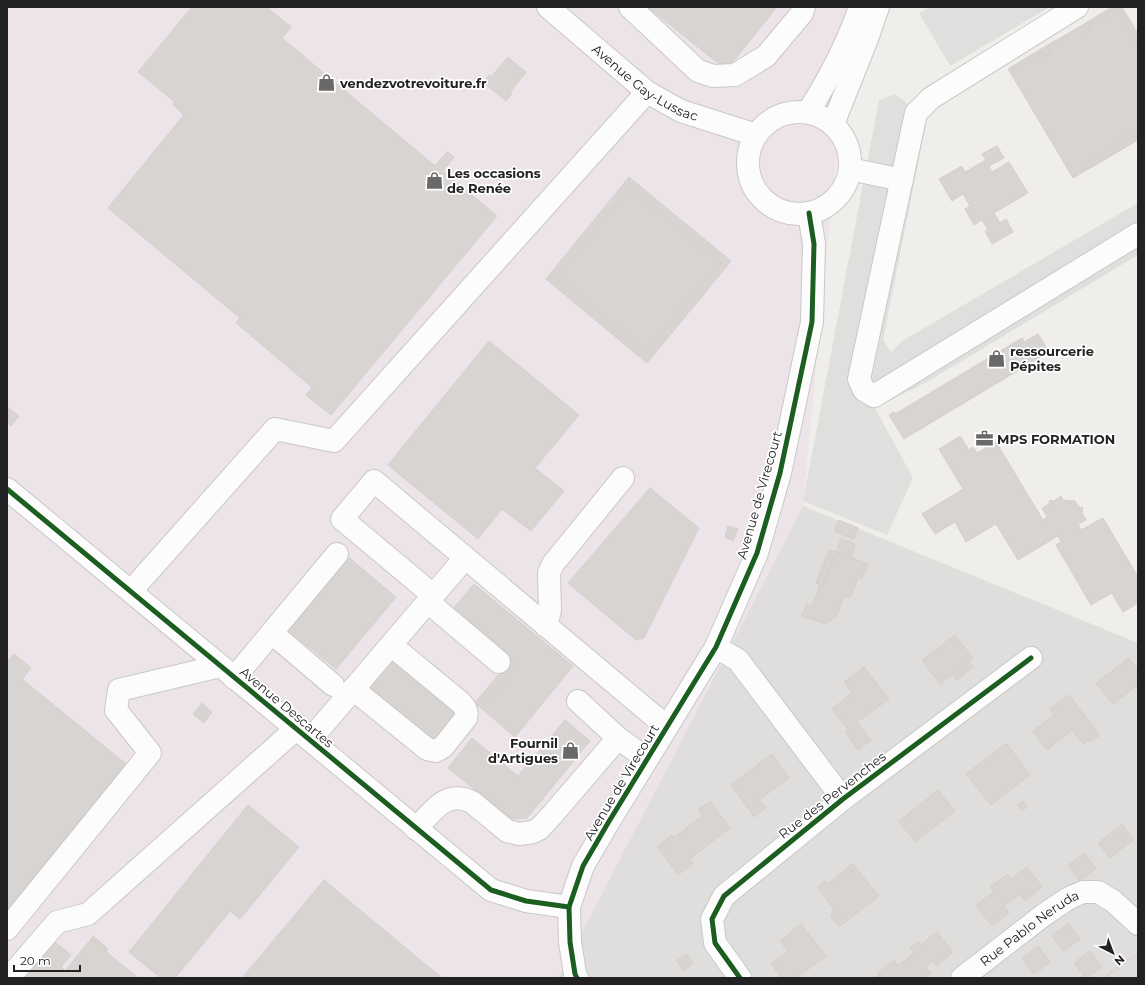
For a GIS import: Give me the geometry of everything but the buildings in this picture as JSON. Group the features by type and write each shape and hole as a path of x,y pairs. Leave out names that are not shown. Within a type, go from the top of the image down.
{"street":[{"name":"Avenue Gay-Lussac","path":"548,7 647,92 681,111 756,135"},
{"path":"630,7 698,71 713,76 736,75 766,56 802,13 804,7"},
{"path":"808,112 831,74 851,33 860,7"},
{"path":"832,124 867,39 878,7"},
{"path":"1077,7 931,98 916,113 859,380 864,390 874,396 1138,234"},
{"path":"131,591 275,429 334,441 647,92"},
{"path":"808,112 821,116 832,124 841,133 847,144 850,156 850,169 846,184 837,198 824,207 809,213 792,214 776,209 762,199 752,184 748,168 749,151 756,135 770,121 788,113 808,112"},
{"path":"850,169 902,180"},
{"name":"Avenue de Virecourt","path":"569,907 583,866 716,648 757,553 780,473 812,322 814,244 809,213"},
{"path":"546,626 550,610 549,573 553,564 623,478"},
{"path":"500,662 342,519 374,481 667,727"},
{"name":"Avenue Descartes","path":"7,490 491,890 526,901 569,907"},
{"path":"7,929 150,753 116,710 119,690 227,672 272,633 337,554"},
{"path":"9,978 57,922 88,914 303,735 343,687 391,645 465,558"},
{"path":"272,633 427,749 436,751 443,747 466,718 466,709 460,702 391,645"},
{"name":"Rue des Pervenches","path":"716,648 738,660 843,799"},
{"name":"Rue des Pervenches","path":"740,978 715,943 712,919 724,896 843,799 1031,658"},
{"path":"578,701 618,738 647,760"},
{"path":"416,829 443,801 466,798 507,831 519,834 533,832 539,829 549,819 618,738"},
{"name":"Rue Pablo Neruda","path":"962,978 1045,914 1069,898 1083,892 1098,892 1113,901 1138,924"},
{"path":"569,907 570,942 577,978"}],"path":[{"path":"1104,978 1138,953"}],"shaded area":[{"path":"7,7 878,7 835,165 803,506 558,978 7,978"},
{"path":"930,7 1050,7 950,66 919,13"},
{"path":"895,94 927,119 883,340 891,352 902,341 1138,203 1138,255 927,382 875,408 913,478 887,535 803,501 879,100"},
{"path":"803,506 1138,643 1138,978 558,978"}],"cycle path":[{"path":"577,978 570,942 569,907 583,866 716,647 757,553 780,473 812,322 814,244 809,213"},
{"path":"7,489 491,890 526,901 569,907"},
{"path":"740,978 715,943 712,919 724,896 843,799 1031,658"}],"place":[{"name":"vendezvotrevoiture.fr","path":"327,83"},
{"name":"Les occasions de Renée","path":"434,180"},
{"name":"ressourcerie Pépites","path":"997,358"},
{"name":"MPS FORMATION","path":"984,439"},
{"name":"Fournil d'Artigues","path":"571,750"}]}
